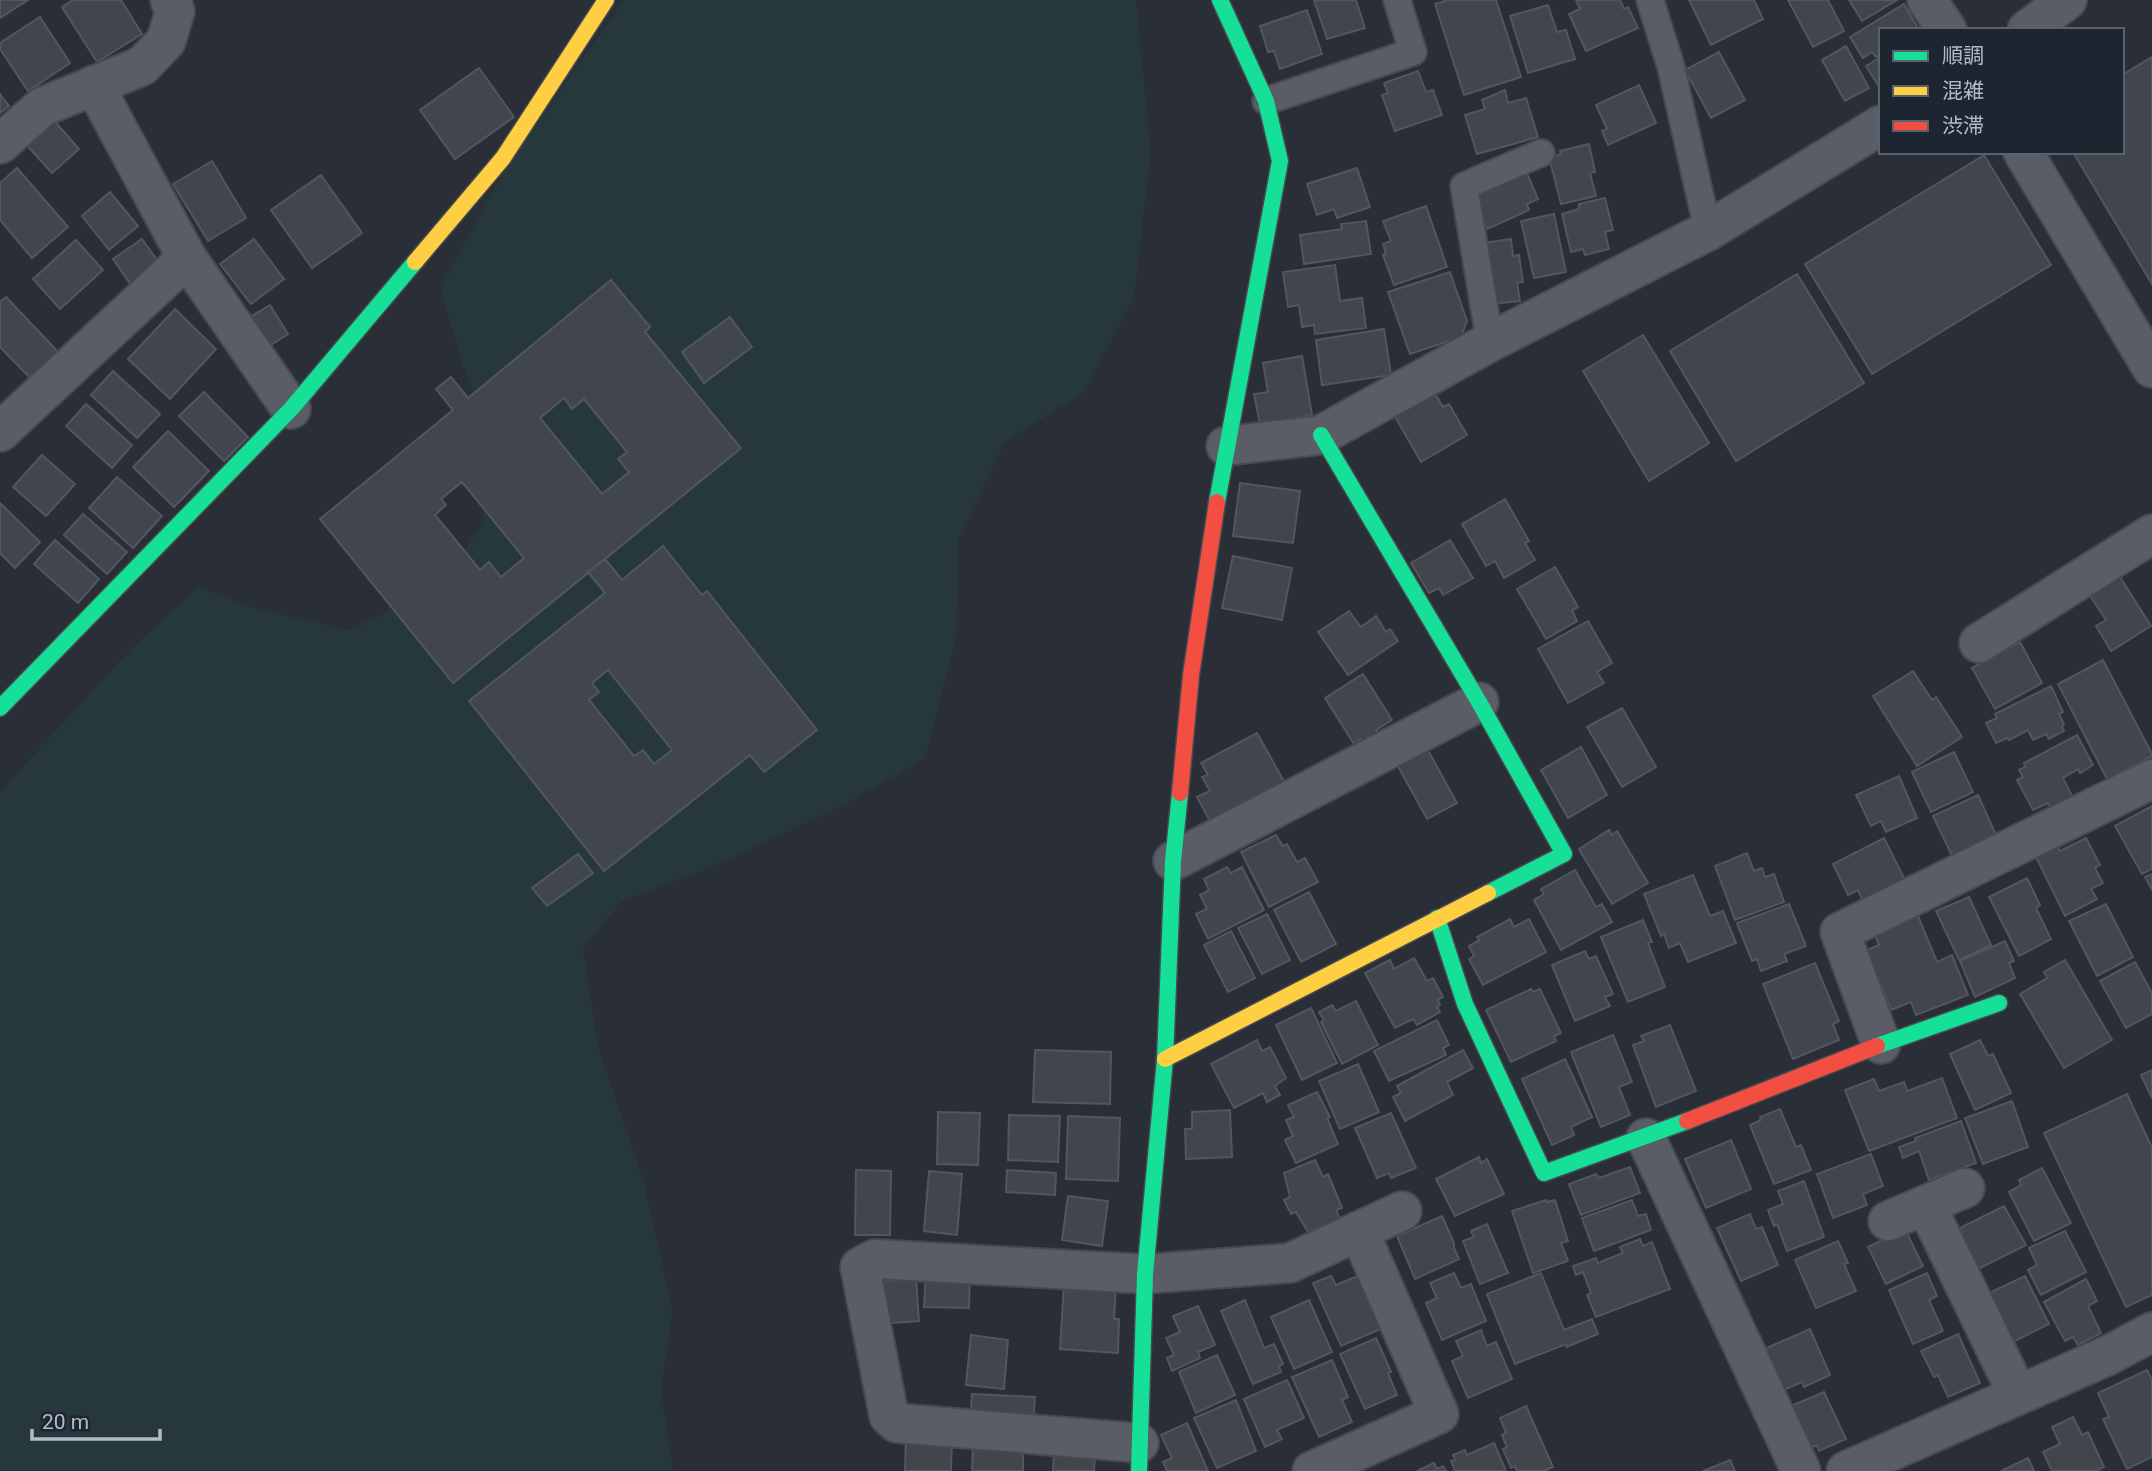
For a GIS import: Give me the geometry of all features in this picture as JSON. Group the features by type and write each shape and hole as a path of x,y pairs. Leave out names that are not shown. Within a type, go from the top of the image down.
{"street":[{"path":"0,144 42,107 142,66 166,41 175,11 170,0"},
{"path":"0,708 291,409 503,158 606,0"},
{"path":"1220,0 1266,101 1280,161 1226,446 1191,675 1173,861 1166,1059 1145,1274 1139,1457 897,1423 889,1416 860,1267 874,1259 1145,1274 1290,1263 1402,1212"},
{"path":"1927,0 1946,28"},
{"path":"2030,28 2067,0"},
{"path":"94,85 187,258 291,409"},
{"path":"1226,446 1321,435 1490,342 1708,231 1879,126"},
{"path":"2024,154 2152,368"},
{"path":"0,432 187,258"},
{"path":"1166,1059 1564,854 1479,702 1321,435"},
{"path":"1979,643 2152,534"},
{"path":"1173,861 1479,702"},
{"path":"1881,1044 1840,932 2152,779"},
{"path":"1437,918 1465,1004 1544,1173 1646,1138 1881,1044 1999,1003"},
{"path":"1646,1138 1801,1471"},
{"path":"1888,1221 1965,1188"},
{"path":"1926,1205 2018,1395"},
{"path":"1312,1471 1439,1414 1359,1231"},
{"path":"1846,1471 2109,1354 2152,1332"}],"lane":[{"path":"1266,101 1413,52 1397,0"},
{"path":"1650,0 1671,66 1708,231"},
{"path":"1490,342 1464,186 1541,153"}],"shaded area":[{"path":"624,0 1136,0 1151,153 1134,298 1083,393 1005,442 959,538 956,640 925,758 848,803 721,863 621,902 583,949 598,1047 643,1178 673,1312 661,1389 673,1471 0,1471 0,792 126,654 198,587 261,610 349,630 441,585 483,521 492,439 465,372 440,288 506,168"}],"building":[{"path":"0,0 28,0 0,18"},
{"path":"73,0 121,0 142,34 97,62 62,7"},
{"path":"1314,0 1356,0 1365,28 1327,39"},
{"path":"1448,0 1496,0 1521,77 1464,95 1435,4"},
{"path":"1576,0 1620,0 1624,9 1628,7 1638,28 1586,51 1569,14 1580,9"},
{"path":"1689,0 1754,0 1763,19 1711,45"},
{"path":"1788,0 1828,0 1844,31 1813,47"},
{"path":"1849,0 1897,0 1862,21"},
{"path":"1904,4 1918,28 1879,28 1879,55 1876,57 1872,52 1863,58 1850,37"},
{"path":"1548,5 1557,32 1566,30 1575,59 1528,73 1510,16"},
{"path":"1307,10 1322,54 1280,69 1274,51 1268,52 1260,26"},
{"path":"40,17 70,63 28,91 0,49 0,43"},
{"path":"1846,46 1869,88 1845,101 1822,60"},
{"path":"1719,52 1745,100 1711,118 1685,70"},
{"path":"2152,57 2152,284 2074,154 2124,154 2124,74"},
{"path":"1879,58 1879,87 1866,66"},
{"path":"479,68 514,117 455,159 420,110"},
{"path":"1418,71 1426,92 1433,90 1442,115 1395,131 1382,95 1388,93 1384,83"},
{"path":"1639,85 1656,123 1608,145 1602,131 1607,129 1596,105"},
{"path":"1505,90 1508,103 1526,98 1538,137 1477,154 1465,115 1485,109 1482,100"},
{"path":"0,94 9,106 0,113"},
{"path":"49,115 79,149 52,173 21,139"},
{"path":"1589,144 1595,172 1590,173 1596,196 1561,204 1549,157 1561,154 1560,151"},
{"path":"1984,155 2051,265 1872,374 1805,264"},
{"path":"212,161 246,218 208,241 173,184"},
{"path":"17,168 68,227 32,258 0,220 0,183"},
{"path":"1357,168 1370,207 1337,218 1334,209 1317,215 1307,184"},
{"path":"1527,173 1538,199 1527,204 1529,210 1487,229 1477,208 1481,206 1477,194"},
{"path":"321,175 362,233 312,268 271,210"},
{"path":"110,192 138,226 109,250 82,216"},
{"path":"1605,198 1613,230 1605,232 1609,249 1585,255 1583,249 1571,252 1562,214 1579,209 1579,204"},
{"path":"1426,206 1447,267 1394,285 1383,255 1386,254 1383,244 1391,241 1383,221"},
{"path":"1554,214 1566,272 1534,278 1521,221"},
{"path":"1366,221 1371,254 1304,264 1300,235 1342,229 1341,224"},
{"path":"142,239 165,271 135,291 113,259"},
{"path":"254,239 284,279 251,304 220,264"},
{"path":"1511,239 1513,256 1519,255 1523,282 1517,283 1520,301 1492,304 1483,243"},
{"path":"76,240 103,270 60,309 33,279"},
{"path":"1335,265 1340,301 1362,298 1366,328 1315,334 1314,325 1302,327 1299,305 1288,307 1283,272"},
{"path":"1450,272 1467,321 1461,337 1410,354 1388,292"},
{"path":"1797,274 1864,383 1736,461 1670,351"},
{"path":"611,280 650,327 645,332 741,448 453,683 320,519 453,410 436,389 451,377 468,398","holes":["564,398 572,409 584,399 627,452 618,459 629,472 602,494 540,418","462,482 524,558 501,577 489,562 480,570 435,515 446,505 441,499"]},
{"path":"6,297 63,357 35,383 0,347 0,302"},
{"path":"270,305 288,334 266,348 248,318"},
{"path":"175,309 216,349 170,399 128,359"},
{"path":"730,317 752,347 704,383 682,352"},
{"path":"1384,329 1391,375 1322,385 1316,340"},
{"path":"1643,335 1709,443 1649,481 1583,371"},
{"path":"1302,356 1312,415 1260,424 1254,394 1268,392 1263,363"},
{"path":"113,371 160,414 137,438 91,395"},
{"path":"1433,390 1443,407 1449,404 1467,435 1421,462 1393,413"},
{"path":"204,392 248,437 224,461 179,416"},
{"path":"86,404 132,445 112,468 66,426"},
{"path":"168,431 209,471 174,507 133,467"},
{"path":"42,455 75,484 46,516 13,487"},
{"path":"117,477 162,516 133,548 89,508"},
{"path":"1240,483 1300,491 1293,543 1233,536"},
{"path":"1505,499 1529,541 1525,543 1535,560 1504,578 1495,561 1486,566 1462,524"},
{"path":"0,503 40,542 15,568 0,553"},
{"path":"83,514 127,552 107,574 64,535"},
{"path":"55,540 99,579 78,603 34,564"},
{"path":"1450,540 1473,578 1443,595 1439,588 1429,593 1411,563"},
{"path":"663,546 702,595 707,591 817,730 764,772 750,755 604,871 469,701 605,593 588,572 605,559 622,580","holes":["608,670 672,750 654,764 643,750 634,756 589,700 599,692 592,683"]},
{"path":"1233,556 1292,568 1282,620 1222,608"},
{"path":"1555,567 1578,607 1572,610 1577,621 1546,639 1517,589"},
{"path":"2117,572 2151,626 2111,651 2096,626 2106,620 2087,591"},
{"path":"1349,611 1361,627 1376,616 1386,632 1390,629 1398,641 1348,675 1318,632"},
{"path":"1588,621 1612,663 1597,672 1604,683 1568,703 1538,649"},
{"path":"2020,642 2042,683 1995,709 1972,668"},
{"path":"2103,660 2152,754 2107,779 2058,684"},
{"path":"1913,671 1932,700 1936,697 1962,737 1917,766 1873,696"},
{"path":"1363,674 1392,720 1376,730 1378,734 1364,743 1361,739 1354,744 1325,698"},
{"path":"2051,686 2063,712 2059,714 2064,731 2049,739 2046,734 2033,740 2028,730 2009,740 2007,738 1996,743 1986,723 1997,718 1995,714"},
{"path":"1622,708 1656,767 1622,787 1587,727"},
{"path":"1257,733 1286,785 1212,825 1197,797 1210,791 1202,777 1208,775 1201,763"},
{"path":"2077,735 2093,765 2080,773 2078,769 2063,778 2072,796 2051,808 2048,803 2033,810 2017,780 2023,777 2019,770 2025,767 2024,763"},
{"path":"1425,745 1457,803 1427,819 1395,761"},
{"path":"1581,747 1607,795 1568,818 1541,770"},
{"path":"1954,752 1973,792 1931,812 1912,772"},
{"path":"1899,776 1917,818 1886,832 1881,821 1871,826 1856,795"},
{"path":"1978,795 1996,835 1952,856 1933,816"},
{"path":"2152,806 2152,869 2142,874 2115,826"},
{"path":"1609,830 1612,835 1617,831 1648,883 1612,904 1579,849"},
{"path":"1276,835 1283,846 1287,844 1297,862 1305,858 1318,882 1269,907 1241,852"},
{"path":"1884,838 1905,880 1863,901 1858,890 1848,895 1833,864"},
{"path":"2086,838 2100,865 2095,868 2103,883 2091,889 2097,899 2065,916 2036,857 2057,847 2060,851"},
{"path":"1747,853 1754,871 1762,868 1765,877 1774,874 1784,902 1735,920 1715,866"},
{"path":"578,854 593,873 547,906 532,888"},
{"path":"1227,867 1231,873 1242,867 1264,910 1208,939 1196,914 1207,909 1200,895 1209,890 1204,879"},
{"path":"1575,870 1596,907 1602,904 1612,922 1561,950 1534,900 1544,894 1541,889"},
{"path":"2152,874 2152,890 2145,877"},
{"path":"1693,875 1710,916 1723,911 1736,943 1688,962 1680,943 1669,948 1664,934 1661,936 1644,894"},
{"path":"2027,878 2040,905 2036,908 2051,939 2019,956 1989,897"},
{"path":"1309,892 1336,944 1301,962 1274,910"},
{"path":"1969,897 1991,945 1959,960 1936,911"},
{"path":"1789,904 1806,946 1784,954 1787,961 1761,971 1757,959 1752,961 1737,923"},
{"path":"2106,904 2133,957 2097,976 2069,921"},
{"path":"1267,914 1290,960 1262,974 1238,928"},
{"path":"1918,916 1937,962 1952,955 1968,995 1916,1015 1911,1002 1891,1010 1867,950 1879,945 1874,933"},
{"path":"1510,919 1514,927 1529,919 1546,952 1483,985 1469,959 1474,956 1469,946 1480,940 1477,937"},
{"path":"1643,920 1652,942 1648,943 1665,987 1628,1002 1601,937"},
{"path":"1231,931 1255,978 1228,992 1204,945"},
{"path":"2005,941 2014,961 2009,963 2015,978 1975,997 1960,961"},
{"path":"1585,951 1589,959 1596,956 1613,994 1605,997 1610,1006 1575,1021 1552,965"},
{"path":"1414,958 1427,981 1433,978 1443,997 1438,1000 1440,1005 1437,1007 1440,1012 1417,1025 1413,1019 1395,1028 1365,973 1390,960 1394,969"},
{"path":"2065,960 2112,1040 2064,1068 2020,994 2047,978 2044,972"},
{"path":"2135,962 2152,993 2152,1014 2126,1028 2100,981"},
{"path":"1815,963 1839,1021 1833,1024 1839,1040 1793,1059 1763,984"},
{"path":"1531,989 1533,992 1540,989 1561,1033 1554,1036 1556,1041 1511,1062 1486,1010"},
{"path":"1356,1001 1378,1045 1342,1064 1321,1022 1324,1020 1319,1012 1332,1005 1336,1011"},
{"path":"1311,1008 1337,1063 1302,1080 1276,1025"},
{"path":"1437,1020 1449,1045 1443,1048 1446,1055 1389,1081 1374,1051"},
{"path":"1670,1025 1696,1091 1656,1107 1633,1045 1644,1041 1641,1036"},
{"path":"1613,1035 1632,1082 1619,1087 1630,1115 1601,1127 1571,1052"},
{"path":"1257,1040 1262,1051 1270,1047 1286,1078 1275,1086 1280,1095 1267,1102 1263,1093 1234,1108 1211,1064"},
{"path":"1980,1040 1988,1056 1993,1054 2011,1093 1975,1110 1950,1054"},
{"path":"1035,1050 1111,1052 1110,1104 1033,1102"},
{"path":"1463,1050 1473,1068 1447,1082 1453,1095 1405,1121 1393,1097 1401,1093 1397,1086"},
{"path":"1565,1059 1592,1117 1571,1127 1574,1135 1552,1145 1522,1079"},
{"path":"1358,1064 1379,1112 1340,1129 1319,1081"},
{"path":"2152,1070 2152,1098 2141,1075"},
{"path":"1942,1078 1957,1118 1869,1151 1845,1090 1874,1079 1879,1091 1904,1082 1907,1091"},
{"path":"1317,1092 1330,1117 1327,1118 1338,1144 1296,1163 1285,1140 1293,1136 1286,1120 1294,1117 1288,1105"},
{"path":"2127,1094 2152,1148 2152,1295 2126,1307 2044,1133"},
{"path":"2012,1101 2028,1147 1983,1164 1965,1118"},
{"path":"1780,1109 1796,1147 1801,1145 1811,1170 1774,1184 1750,1125 1761,1120 1760,1117"},
{"path":"1230,1110 1232,1157 1186,1159 1185,1129 1192,1129 1192,1112"},
{"path":"938,1112 980,1113 978,1165 937,1164"},
{"path":"1391,1113 1416,1168 1391,1178 1389,1173 1377,1178 1355,1128"},
{"path":"1009,1115 1060,1116 1058,1162 1008,1160"},
{"path":"1068,1116 1120,1118 1118,1181 1066,1179"},
{"path":"1961,1121 1976,1163 1929,1180 1919,1151 1903,1158 1899,1147 1916,1141 1915,1138"},
{"path":"1731,1140 1751,1189 1706,1208 1685,1159"},
{"path":"1871,1154 1883,1186 1863,1194 1867,1205 1833,1218 1817,1174"},
{"path":"1479,1157 1481,1163 1487,1159 1504,1194 1455,1216 1436,1179"},
{"path":"1315,1160 1323,1177 1328,1174 1342,1208 1336,1210 1340,1219 1308,1232 1296,1212 1291,1214 1284,1200 1290,1197 1284,1173"},
{"path":"1630,1167 1640,1193 1581,1215 1569,1184 1596,1174 1599,1178"},
{"path":"2042,1168 2071,1223 2034,1241 2009,1192 2021,1185 2019,1180"},
{"path":"856,1170 891,1171 890,1235 855,1235"},
{"path":"1007,1170 1056,1173 1055,1195 1006,1192"},
{"path":"929,1171 962,1174 957,1235 924,1231"},
{"path":"1804,1181 1824,1237 1787,1251 1777,1224 1774,1226 1768,1210 1783,1204 1778,1191"},
{"path":"1068,1196 1108,1201 1102,1246 1062,1240"},
{"path":"1546,1200 1555,1200 1568,1241 1561,1243 1568,1261 1533,1273 1512,1211"},
{"path":"1632,1200 1638,1216 1646,1214 1651,1230 1594,1251 1582,1218"},
{"path":"2004,1206 2026,1245 1976,1270 1959,1236 1963,1234 1960,1228"},
{"path":"1750,1214 1756,1229 1762,1227 1778,1265 1741,1281 1717,1228"},
{"path":"1442,1216 1459,1259 1415,1279 1397,1236"},
{"path":"1487,1224 1508,1273 1480,1284 1463,1241 1474,1237 1471,1231"},
{"path":"1905,1229 1923,1266 1886,1284 1868,1247"},
{"path":"2065,1231 2086,1272 2041,1295 2028,1270 2037,1265 2029,1248"},
{"path":"1640,1239 1643,1246 1652,1242 1670,1289 1596,1317 1587,1295 1591,1293 1583,1272 1576,1275 1573,1266 1596,1258 1598,1263 1623,1253 1620,1247"},
{"path":"1838,1241 1848,1263 1844,1264 1856,1291 1816,1308 1795,1260"},
{"path":"926,1270 970,1272 969,1308 924,1307"},
{"path":"1454,1273 1461,1288 1471,1284 1486,1321 1442,1340 1426,1303 1437,1298 1430,1283"},
{"path":"1541,1273 1564,1330 1592,1319 1598,1334 1515,1364 1487,1294"},
{"path":"1927,1273 1937,1296 1929,1300 1943,1331 1913,1344 1889,1290"},
{"path":"1360,1275 1383,1328 1341,1346 1313,1283 1331,1276 1336,1285"},
{"path":"2025,1276 2049,1324 2013,1342 1989,1293"},
{"path":"916,1279 919,1321 879,1324 876,1282"},
{"path":"2086,1279 2097,1301 2088,1306 2101,1333 2078,1345 2073,1337 2065,1341 2044,1302"},
{"path":"1064,1284 1116,1287 1114,1319 1119,1319 1118,1353 1060,1349"},
{"path":"1245,1300 1264,1348 1274,1344 1283,1364 1279,1366 1281,1372 1253,1384 1221,1311"},
{"path":"1309,1300 1332,1352 1294,1369 1271,1317"},
{"path":"1198,1306 1215,1345 1198,1352 1200,1358 1172,1371 1167,1358 1174,1355 1166,1338 1180,1332 1173,1316"},
{"path":"1810,1329 1830,1375 1804,1387 1802,1382 1781,1391 1762,1350"},
{"path":"1481,1330 1487,1346 1496,1342 1512,1379 1468,1398 1452,1361 1463,1356 1456,1341"},
{"path":"1958,1334 1980,1383 1948,1397 1938,1375 1934,1377 1921,1351"},
{"path":"971,1335 1008,1340 1004,1389 966,1385"},
{"path":"1376,1338 1391,1372 1388,1373 1397,1395 1365,1409 1340,1354"},
{"path":"1217,1355 1235,1395 1196,1413 1179,1372"},
{"path":"1332,1360 1348,1397 1342,1400 1352,1422 1319,1437 1292,1377"},
{"path":"2147,1370 2152,1380 2152,1457 2127,1469 2103,1419 2109,1417 2098,1393"},
{"path":"1287,1380 1304,1418 1277,1430 1282,1439 1265,1447 1244,1399"},
{"path":"1824,1392 1846,1439 1819,1451 1817,1445 1805,1451 1786,1408"},
{"path":"972,1394 1035,1397 1033,1426 970,1423"},
{"path":"1236,1400 1256,1451 1217,1468 1194,1418"},
{"path":"1526,1406 1553,1467 1544,1471 1517,1471 1515,1466 1511,1468 1503,1449 1507,1447 1502,1435 1506,1433 1500,1418"},
{"path":"2073,1417 2082,1435 2088,1432 2104,1467 2096,1471 2052,1471 2043,1452 2060,1444 2052,1427"},
{"path":"1187,1423 1208,1471 1167,1471 1163,1462 1172,1458 1161,1435"},
{"path":"906,1434 952,1435 951,1471 905,1471"},
{"path":"973,1443 1023,1445 1023,1471 972,1471"},
{"path":"1494,1443 1506,1471 1455,1471 1451,1461 1455,1460 1453,1455 1465,1450 1467,1455"},
{"path":"1054,1452 1095,1453 1094,1471 1053,1471"},
{"path":"2028,1458 2034,1471 2001,1471"},
{"path":"1730,1460 1735,1471 1703,1471"},
{"path":"1434,1463 1437,1469 1443,1466 1446,1471 1417,1471"}],"traffic: fast":[{"path":"1217,502 1280,161 1266,101 1220,0"},
{"path":"0,708 291,409 415,262"},
{"path":"1321,435 1479,702 1564,854 1488,893"},
{"path":"1139,1471 1145,1274 1165,1059 1173,861 1180,793"},
{"path":"1437,918 1465,1004 1544,1173 1687,1121"},
{"path":"1877,1046 1999,1003"}],"traffic: slow":[{"path":"415,262 503,158 606,0"},
{"path":"1165,1059 1488,893"}],"traffic: jam":[{"path":"1180,793 1191,675 1217,502"},
{"path":"1687,1121 1877,1046"}]}
